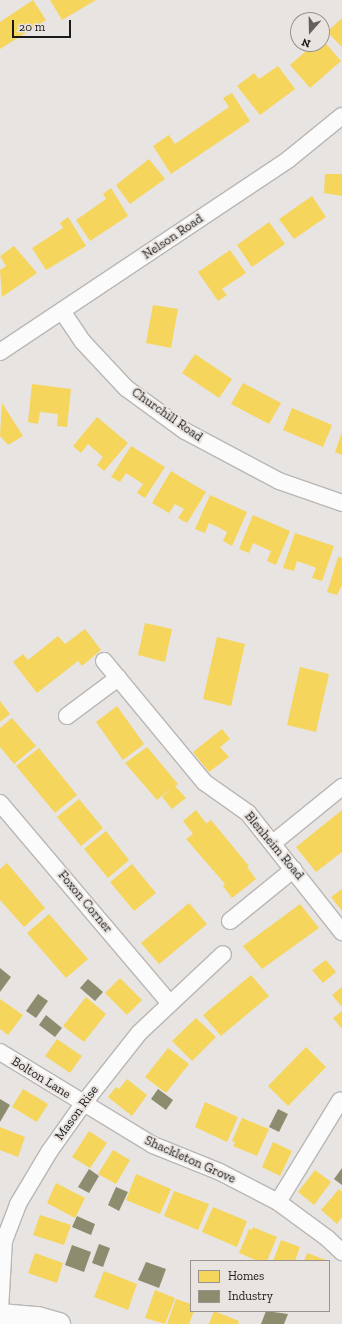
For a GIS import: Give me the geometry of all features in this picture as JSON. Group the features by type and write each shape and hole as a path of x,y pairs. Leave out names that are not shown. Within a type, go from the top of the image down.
{"street":[{"name":"Nelson Road","path":"0,352 289,159 342,116"},
{"name":"Churchill Road","path":"62,310 83,342 126,388 185,431 279,482 342,503"},
{"name":"Blenheim Road","path":"104,661 204,782 248,813 294,869 342,932"},
{"path":"67,716 118,678"},
{"path":"273,843 342,787"},
{"name":"Foxon Corner","path":"0,803 169,1002"},
{"path":"230,921 294,869"},
{"name":"Mason Rise","path":"0,1310 4,1240 18,1204 83,1104 139,1032 169,1002 223,954"},
{"name":"Bolton Lane","path":"0,1052 83,1104"},
{"path":"278,1202 340,1100"},
{"name":"Shackleton Grove","path":"83,1104 153,1145 220,1172 278,1202 327,1238 342,1252"},
{"path":"0,1315 38,1318 59,1324"}],"building: Homes":[{"path":"33,0 46,20 0,49 0,22"},
{"path":"50,0 96,0 62,20"},
{"path":"342,18 342,47 330,35 330,29"},
{"path":"330,48 341,61 310,88 290,65 305,52 330,52"},
{"path":"278,66 295,89 260,115 237,86 254,73 259,79"},
{"path":"232,93 250,121 171,174 153,146 169,135 175,144 229,107 223,98"},
{"path":"149,159 165,179 130,204 116,185"},
{"path":"325,174 342,174 342,196 324,193"},
{"path":"111,188 128,216 90,241 76,220 106,199 103,194"},
{"path":"312,196 326,217 294,239 279,219"},
{"path":"68,217 86,246 46,270 32,248 63,228 60,223"},
{"path":"269,222 285,244 252,267 237,245"},
{"path":"14,246 37,273 2,297 0,270 6,266 0,256"},
{"path":"230,250 246,273 222,289 227,295 218,301 198,272"},
{"path":"153,305 178,309 171,348 146,343"},
{"path":"195,354 232,379 219,398 182,373"},
{"path":"243,383 281,403 269,424 231,404"},
{"path":"32,384 71,389 67,427 57,426 58,414 40,412 38,424 28,422"},
{"path":"2,403 23,436 8,445 0,436"},
{"path":"292,408 332,425 323,447 283,430"},
{"path":"97,417 128,443 104,471 97,465 103,457 88,444 81,453 73,446"},
{"path":"342,432 342,455 335,452"},
{"path":"131,446 165,467 145,498 137,493 143,484 126,473 120,482 111,477"},
{"path":"171,471 206,492 187,523 178,518 184,509 175,504 169,513 152,503"},
{"path":"210,495 247,512 232,546 223,541 227,532 218,527 209,523 205,533 195,529"},
{"path":"253,515 290,531 276,565 267,561 271,551 253,543 249,553 239,549"},
{"path":"295,533 334,546 322,581 312,578 316,568 297,561 294,571 283,568"},
{"path":"338,557 342,558 342,585 337,595 327,592"},
{"path":"145,623 172,629 165,662 138,655"},
{"path":"85,629 101,650 82,666 78,661 37,693 13,662 23,654 28,660 58,636 65,644"},
{"path":"217,637 245,644 231,706 203,699"},
{"path":"300,667 329,674 316,732 287,725"},
{"path":"0,701 10,714 0,722"},
{"path":"117,706 144,744 123,760 96,722"},
{"path":"12,718 36,746 14,764 0,747 0,728"},
{"path":"222,729 230,739 220,747 229,757 209,772 193,752"},
{"path":"147,747 178,784 175,786 186,798 172,809 162,797 171,788 157,800 125,763"},
{"path":"39,748 77,795 55,813 16,766"},
{"path":"79,799 103,828 81,846 57,817"},
{"path":"196,810 206,823 201,827 211,820 249,866 247,867 256,879 232,898 223,886 225,884 186,839 193,834 183,821"},
{"path":"342,810 342,852 316,872 296,847"},
{"path":"106,831 129,860 108,878 84,849"},
{"path":"7,863 45,908 24,927 0,900 0,869"},
{"path":"132,864 156,893 134,911 110,882"},
{"path":"342,889 342,911 331,897"},
{"path":"189,903 207,924 159,964 141,943"},
{"path":"300,904 319,928 262,969 243,946"},
{"path":"49,914 88,959 66,978 27,933"},
{"path":"326,960 336,972 323,983 312,970"},
{"path":"251,975 269,996 221,1036 203,1015"},
{"path":"120,978 142,1000 127,1015 105,993"},
{"path":"342,987 342,1007 332,995"},
{"path":"86,997 106,1014 84,1042 63,1026"},
{"path":"0,999 23,1015 8,1035 0,1029"},
{"path":"342,1011 342,1029 333,1018"},
{"path":"196,1018 216,1037 192,1061 172,1041"},
{"path":"57,1039 82,1056 70,1073 45,1056"},
{"path":"306,1047 326,1067 288,1106 268,1086"},
{"path":"168,1048 189,1064 166,1093 145,1077"},
{"path":"127,1079 147,1095 132,1116 108,1097 116,1087 119,1089"},
{"path":"23,1089 48,1104 37,1122 12,1107"},
{"path":"205,1102 238,1117 227,1142 195,1127"},
{"path":"242,1118 269,1129 257,1156 233,1146 235,1142 232,1141"},
{"path":"0,1127 25,1137 18,1157 0,1150"},
{"path":"89,1131 107,1143 90,1168 72,1157"},
{"path":"273,1142 292,1151 280,1176 262,1167"},
{"path":"113,1150 130,1160 116,1184 98,1174"},
{"path":"315,1170 331,1182 314,1205 298,1192"},
{"path":"136,1174 171,1189 160,1214 126,1200"},
{"path":"56,1183 85,1198 75,1218 47,1203"},
{"path":"339,1189 342,1192 342,1217 337,1224 321,1210"},
{"path":"174,1191 209,1204 198,1230 164,1216"},
{"path":"213,1207 247,1221 237,1247 202,1232"},
{"path":"40,1215 71,1225 64,1245 33,1235"},
{"path":"253,1227 277,1237 267,1260 256,1260 239,1253 249,1229 252,1230"},
{"path":"281,1240 300,1247 295,1260 273,1260"},
{"path":"35,1253 63,1263 57,1283 28,1273"},
{"path":"307,1253 326,1260 304,1260"},
{"path":"104,1271 137,1284 128,1310 94,1297"},
{"path":"155,1290 175,1298 165,1324 145,1318"},
{"path":"176,1299 190,1304 190,1312 194,1312 189,1324 167,1324"},
{"path":"214,1312 239,1321 238,1324 209,1324"}],"building: Industry":[{"path":"0,968 11,977 0,992"},
{"path":"88,979 103,992 95,1001 80,988"},
{"path":"38,994 48,1001 36,1018 26,1011"},
{"path":"46,1015 62,1028 55,1037 39,1025"},
{"path":"158,1089 173,1100 166,1110 151,1099"},
{"path":"0,1099 10,1105 0,1122"},
{"path":"278,1109 288,1114 279,1132 269,1127"},
{"path":"342,1168 342,1185 334,1179"},
{"path":"89,1169 99,1176 89,1193 78,1187"},
{"path":"116,1187 128,1192 119,1211 108,1205"},
{"path":"77,1216 95,1224 91,1235 72,1227"},
{"path":"99,1244 110,1248 103,1267 92,1263"},
{"path":"72,1245 91,1252 84,1272 65,1265"},
{"path":"146,1262 166,1269 159,1288 138,1280"},
{"path":"266,1312 288,1314 284,1324 261,1324"}]}
